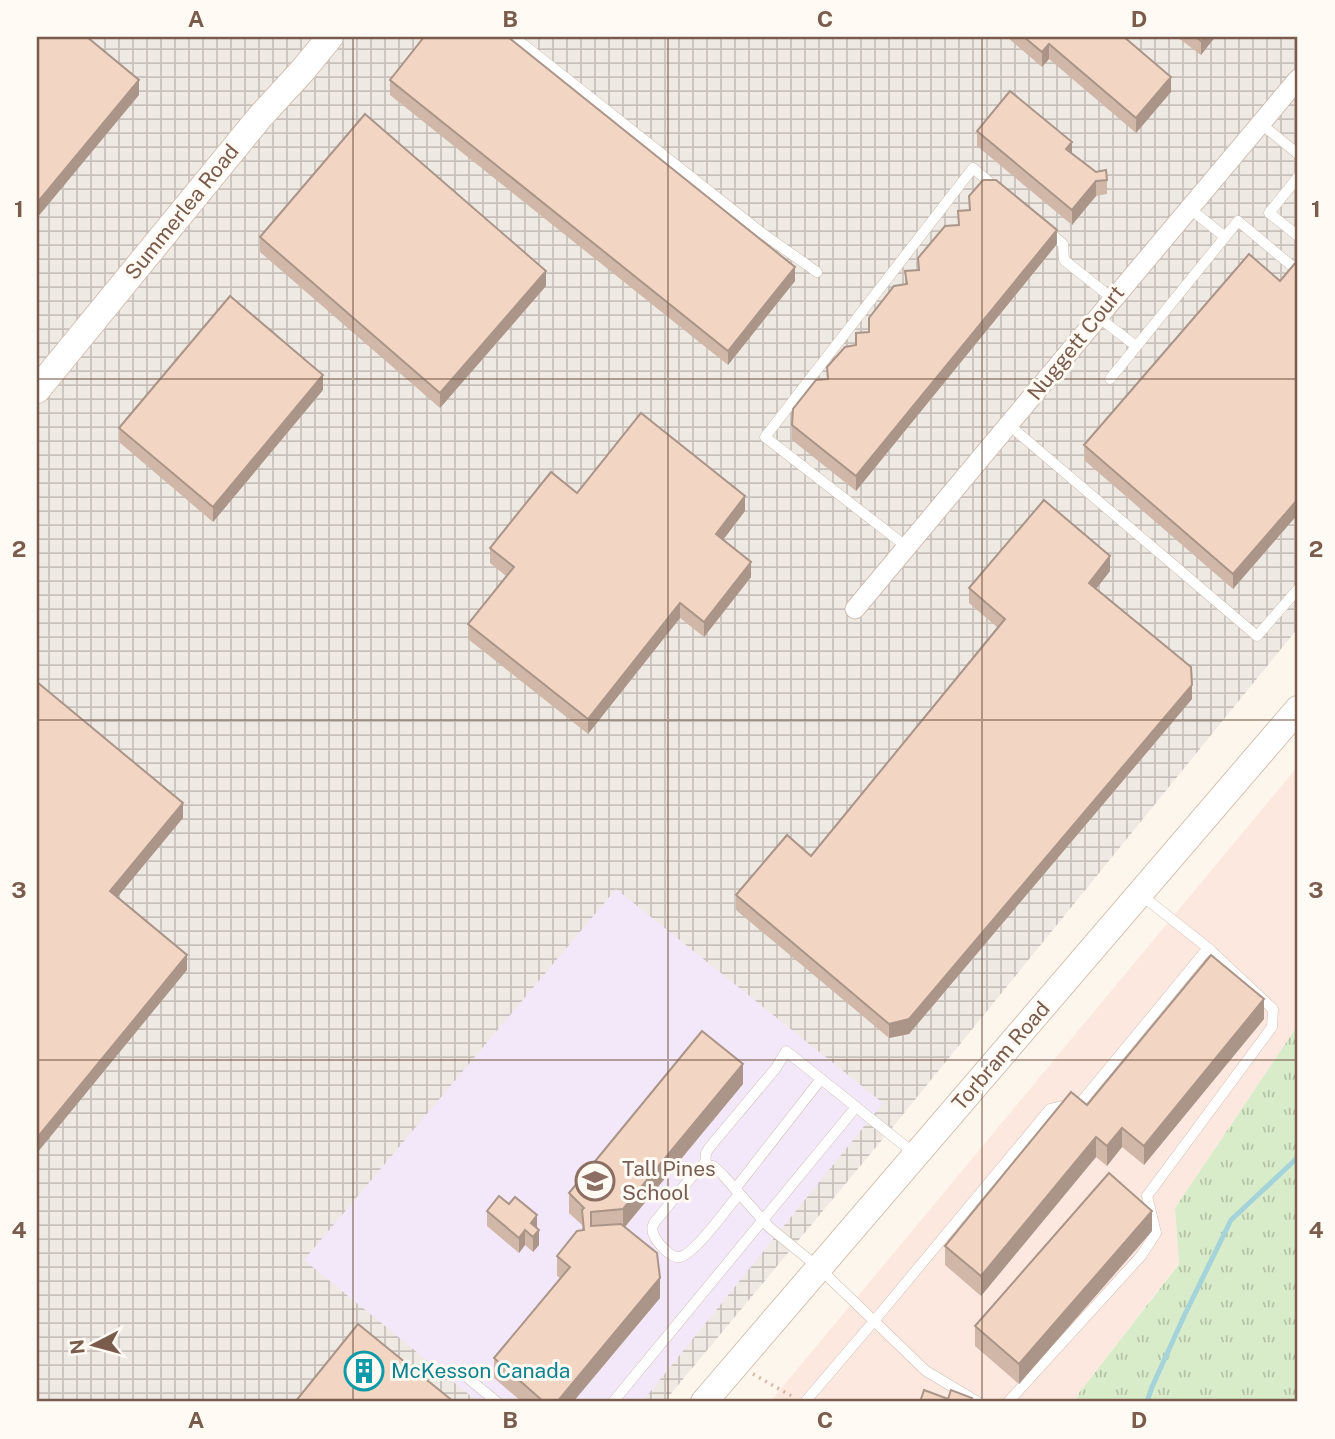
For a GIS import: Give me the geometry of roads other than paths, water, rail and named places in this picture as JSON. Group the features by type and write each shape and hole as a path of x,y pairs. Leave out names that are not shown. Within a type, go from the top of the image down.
{"main road":[{"name":"Summerlea Road","path":"37,390 259,118 330,37"},
{"name":"Torbram Road","path":"704,1402 1298,709"}],"street":[{"name":"Nuggett Court","path":"855,609 1112,298 1298,79"}],"lane":[{"path":"514,37 762,233 817,272"},
{"path":"1261,123 1298,154"},
{"path":"907,547 765,437 973,169 1003,194"},
{"path":"1298,177 1269,212 1298,236"},
{"path":"1189,208 1224,237"},
{"path":"1110,379 1238,221 1298,271"},
{"path":"1043,227 1063,244 1063,260 1112,298"},
{"path":"1098,317 1136,346"},
{"path":"1009,425 1257,636 1298,589"},
{"path":"1008,1402 1141,1256 1156,1233 1147,1196 1272,1027 1273,1009 1208,948 1140,894"},
{"path":"803,1402 1050,1109 1082,1101 1208,948"},
{"path":"705,1165 709,1148 776,1068 786,1051 916,1155"},
{"path":"821,1079 737,1191 693,1250 676,1258 655,1238 652,1228 654,1223 698,1169 705,1165 713,1166 737,1191 764,1221 819,1268 926,1371 978,1402"},
{"path":"613,1402 856,1107"},
{"path":"469,1379 497,1402"}],"waterway":[{"path":"1147,1402 1185,1314 1231,1220 1298,1156"}],"place":[{"name":"Tall Pines School","path":"595,1181"},
{"name":"McKesson Canada","path":"364,1371"}]}
